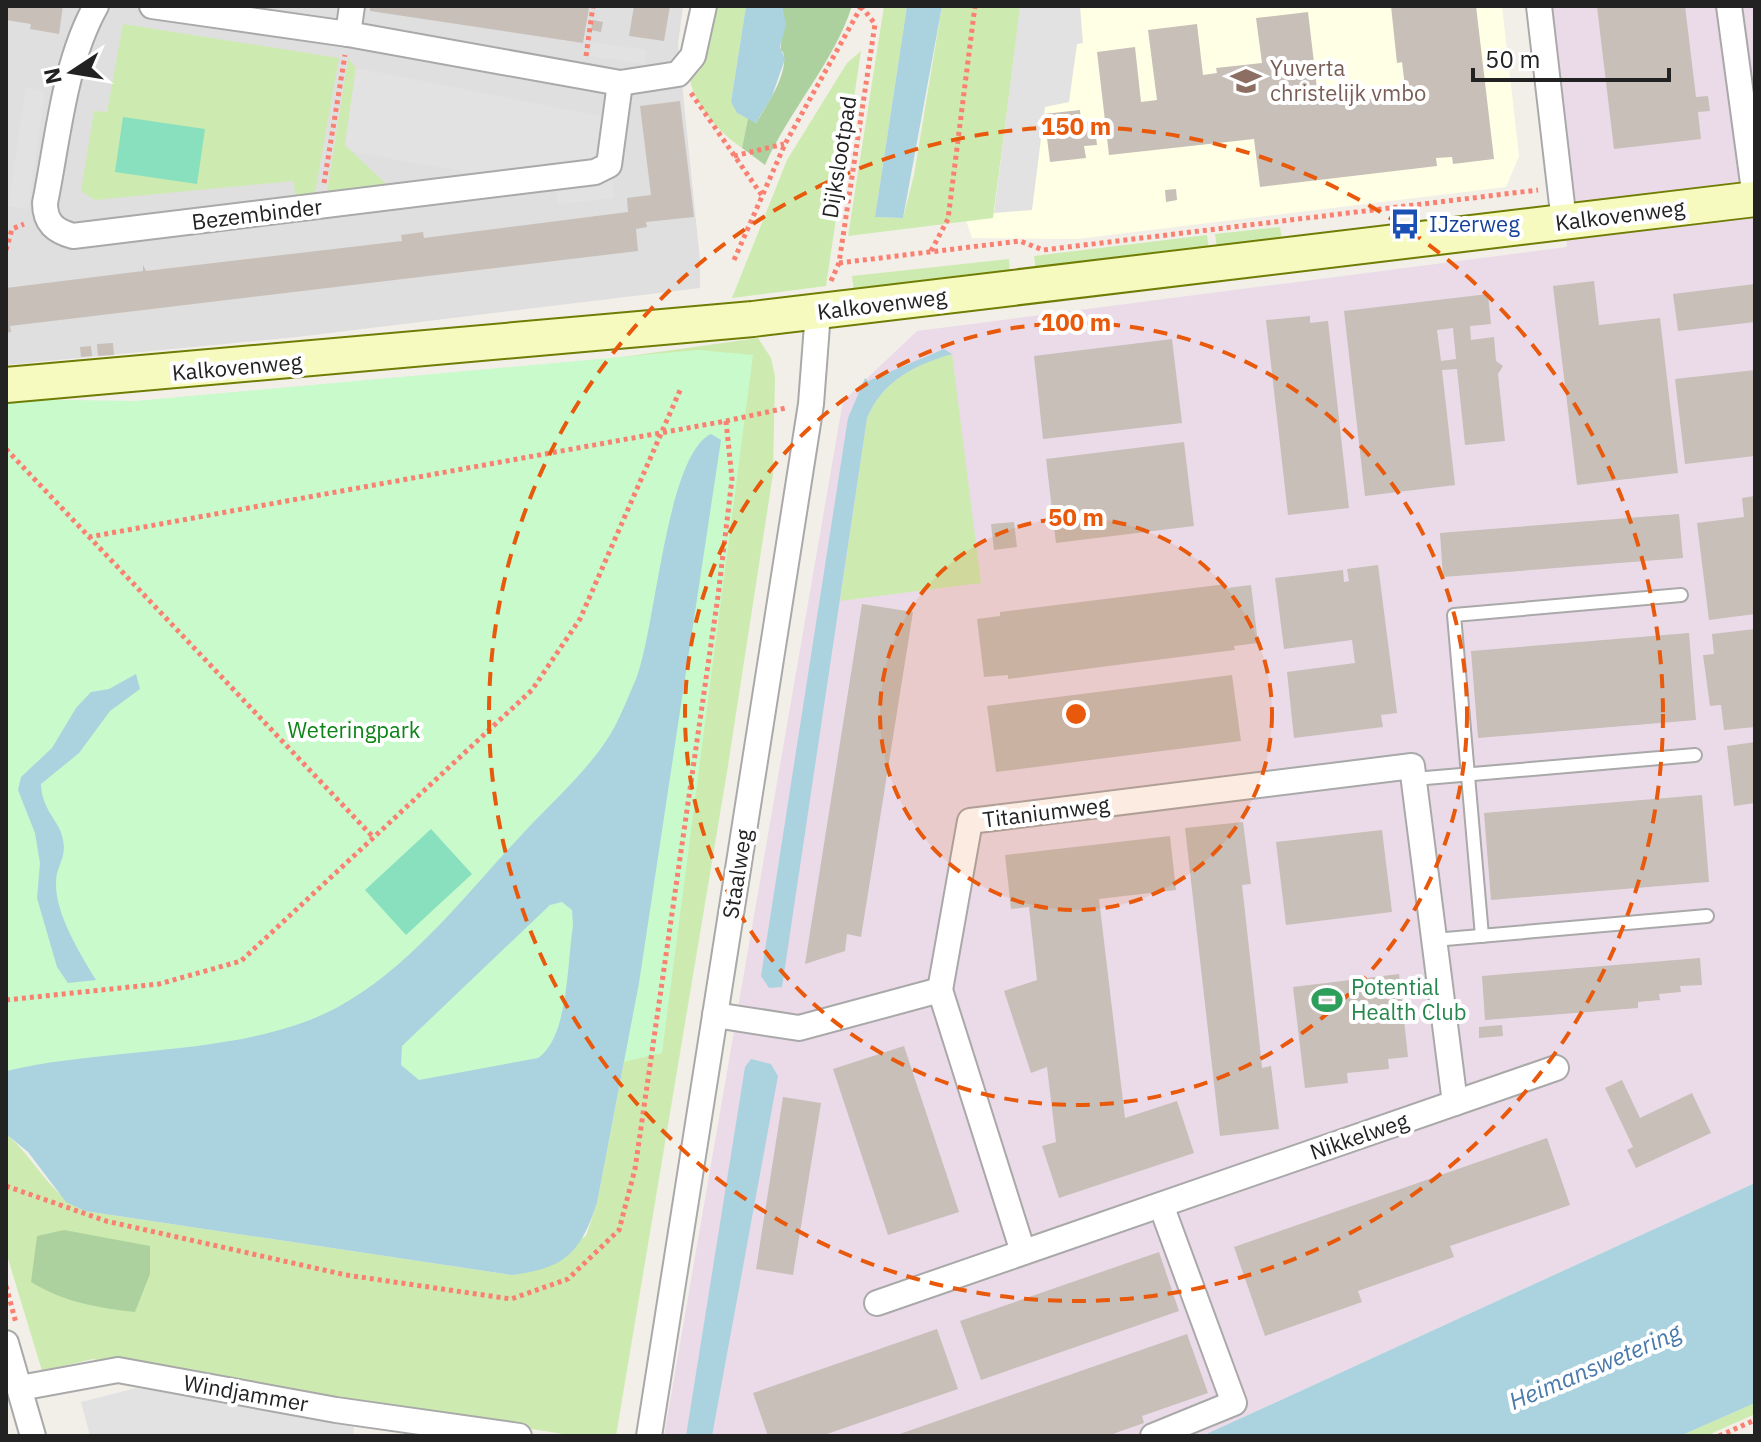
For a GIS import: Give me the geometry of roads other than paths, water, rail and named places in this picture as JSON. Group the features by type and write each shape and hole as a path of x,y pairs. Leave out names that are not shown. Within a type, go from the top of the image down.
{"street":[{"name":"Bezembinder","path":"96,6 85,25 67,93 45,216 58,232 73,236 595,172 609,165 620,83"},
{"path":"152,6 348,34 620,83 678,74 693,56 704,6"},
{"path":"348,34 352,6"},
{"path":"1539,6 1564,222"},
{"name":"Kalkovenweg","path":"6,385 818,312 1755,199 1729,6"},
{"name":"Staalweg","path":"649,1436 811,404 818,312"},
{"name":"Titaniumweg","path":"940,990 970,821 1412,766 1414,779"},
{"path":"1414,779 1455,1103"},
{"path":"715,1015 799,1028 940,990 1023,1252"},
{"name":"Nikkelweg","path":"877,1303 1556,1068"},
{"path":"1153,1436 1234,1403 1161,1205"},
{"path":"6,1343 33,1436"},
{"name":"Windjammer","path":"20,1388 118,1370 336,1410 519,1436"}],"lane":[{"path":"1482,936 1454,615 1681,595"},
{"name":"Titaniumweg","path":"1414,779 1695,755"},
{"path":"1434,940 1707,916"}],"water":[{"path":"746,6 782,6 786,24 780,47 785,59 772,96 756,123 737,113 731,102"},
{"path":"907,6 942,6 903,218 875,217"},
{"path":"944,349 952,354 925,363 891,384 867,418 782,987 769,988 761,976 848,418 865,378 868,381"},
{"path":"711,434 721,440 639,983 597,1203 577,1246 546,1268 512,1275 85,1211 66,1202 28,1152 6,1134 6,1071 88,1057 220,1043 262,1035 302,1023 338,1007 391,971 438,926 585,768 614,728 636,679 673,508 683,474 696,449","holes":["562,902 572,910 573,926 561,1016 556,1034 538,1058 419,1080 401,1065 402,1046 550,905"]},
{"path":"136,674 140,689 110,711 79,753 41,784 44,802 63,840 64,852 56,882 60,907 70,933 96,980 68,983 57,967 37,898 40,863 35,833 18,790 21,777 52,748 76,708 91,692 109,689"},
{"path":"751,1059 771,1064 778,1076 712,1436 686,1436 745,1067"},
{"name":"Heimanswetering","path":"1755,1183 1755,1403 1680,1436 1202,1436"}],"place":[{"name":"Yuverta christelijk vmbo","path":"1246,81"},
{"name":"IJzerweg","path":"1405,224"},
{"name":"Potential Health Club","path":"1327,1000"}],"park label":[{"name":"Weteringpark","path":"354,730"}]}
